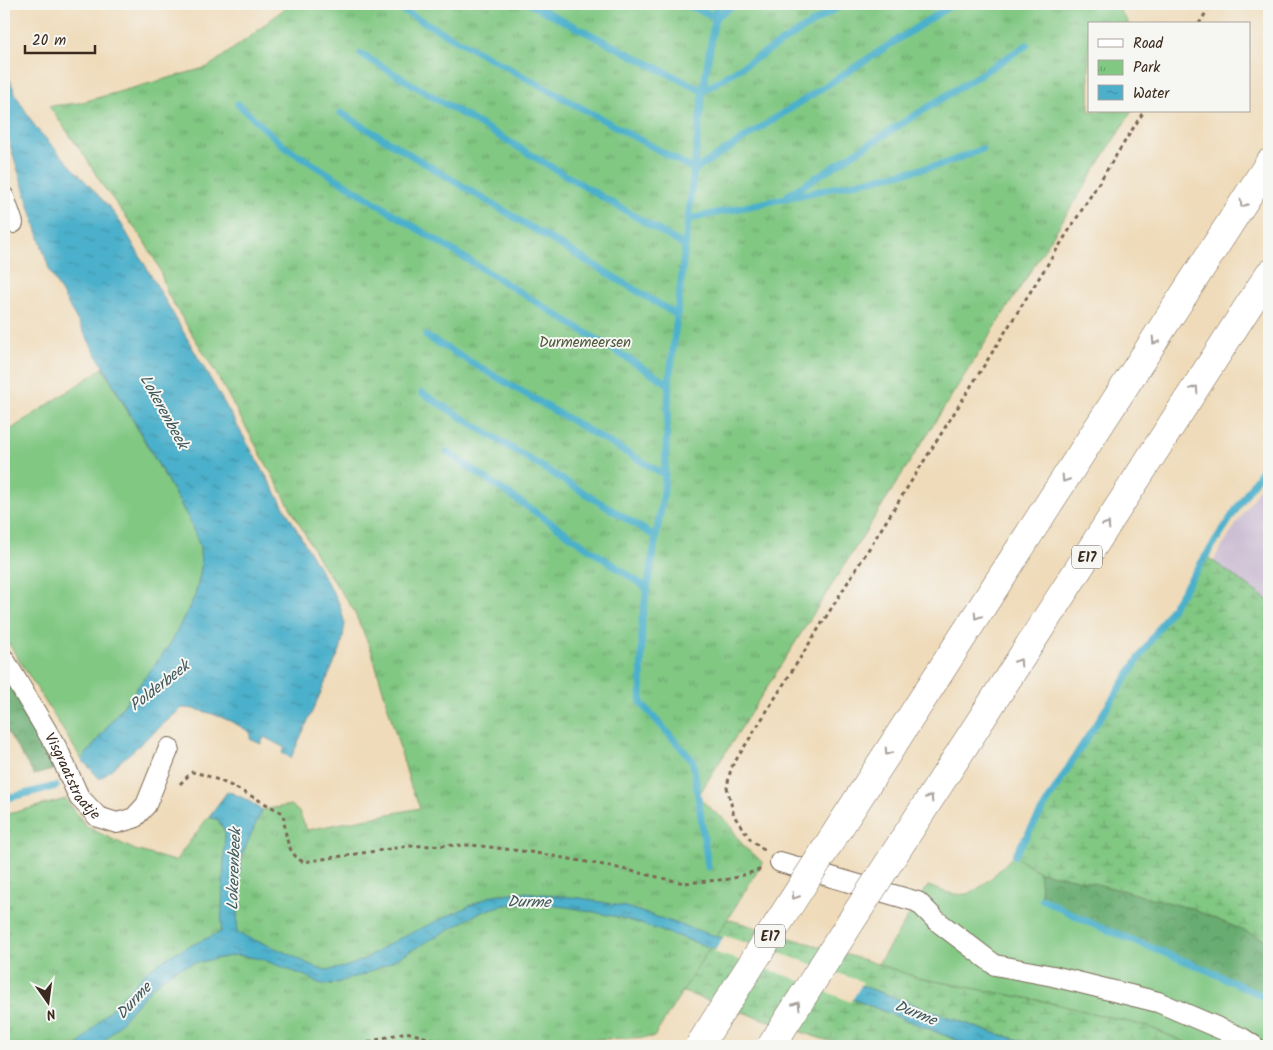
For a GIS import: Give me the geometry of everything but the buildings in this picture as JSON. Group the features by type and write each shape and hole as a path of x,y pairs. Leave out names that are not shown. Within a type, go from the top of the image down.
{"highway":[{"name":"E17","path":"699,1046 1269,163"},
{"name":"E17","path":"771,1046 1269,274"}],"street":[{"path":"4,197 13,223"},
{"name":"Visgraatstraatje","path":"4,660 58,750 79,797 98,817 117,823 134,818 146,805 170,748"},
{"path":"780,862 918,902 937,921 995,965 1053,976 1158,1002 1242,1038 1254,1046"}],"path":[{"path":"1200,22 1211,4"},
{"path":"780,862 751,840 734,816 727,787 731,768 1143,112"},
{"path":"175,790 192,772 216,780 283,813 289,847 295,858 303,862 409,846 472,845 530,852 600,864 684,883 731,879 780,862"},
{"path":"353,1046 406,1032 457,1046"}],"shaded area":[{"path":"1269,473 1269,601 1213,561"}],"green space":[{"name":"Durmemeersen","path":"290,4 1115,4 1128,22 1088,22 1088,112 1131,112 698,796 714,812 727,821 744,847 763,862 654,1037 575,1040 525,1046 4,1046 4,815 66,799 87,827 135,850 175,861 228,791 262,810 291,805 299,812 307,830 420,808 411,787 372,652 353,609 321,563 213,368 168,295 158,265 142,238 103,186 86,158 49,106 79,103 208,67 251,36"},
{"path":"103,368 189,519 200,546 201,570 195,596 169,646 82,760 4,636 4,434"},
{"path":"1206,556 1269,601 1269,941 1190,908 1074,878 1039,872 1014,855 1076,755"},
{"path":"4,676 60,768 34,775 4,726"},
{"path":"1014,855 1039,872 1043,899 1090,923 1207,970 1269,999 1269,1046 1194,1046 1149,1027 1047,1002 918,978 878,964 928,886 956,894 972,892"},
{"path":"1039,872 1074,878 1190,908 1269,941 1269,999 1207,970 1090,923 1042,899"},
{"path":"677,904 878,964 918,978 1047,1002 1149,1027 1194,1046 1041,1046 984,1030 802,964 626,907"},
{"path":"674,935 794,976 972,1046 843,1046 683,992 100,1046"}],"water":[{"name":"Lokerenbeek","path":"4,66 17,97 36,128 111,209 122,225 339,603 345,624 341,648 291,758 282,753 285,748 264,737 261,744 250,739 251,733 236,724 199,710 182,708 100,779 82,760 169,646 195,596 201,570 200,546 189,519 50,272 4,126"},
{"path":"228,791 262,810 242,855 238,886 237,933 285,952 319,969 329,970 345,967 365,959 398,939 493,895 523,892 581,898 626,907 802,964 984,1030 1041,1046 972,1046 794,976 618,917 537,903 519,903 500,906 479,913 385,965 365,974 329,985 318,983 308,977 261,959 236,955 194,963 175,969 154,985 100,1046 78,1046 148,970 176,952 221,932 225,832 218,820 209,817"}],"pier":[{"path":"724,936 863,982 851,1002 793,978 714,952"}],"waterway":[{"path":"391,4 695,170 953,4"},
{"path":"530,4 703,91 843,4"},
{"path":"685,4 716,17 735,4"},
{"path":"669,384 703,91 717,4"},
{"path":"788,195 1027,45"},
{"path":"361,54 685,246"},
{"path":"238,104 285,147 669,384 664,490 642,619 641,703 693,761 708,867"},
{"path":"341,113 677,315"},
{"path":"689,219 944,164 982,149"},
{"path":"426,336 665,475"},
{"path":"422,393 656,537"},
{"path":"447,452 647,588"},
{"path":"1015,855 1076,755 1269,459"},
{"name":"Polderbeek","path":"4,799 56,786"},
{"path":"1042,899 1090,923 1207,970 1269,999"}],"water label":[{"name":"Durme","path":"529,901"},
{"name":"Durme","path":"133,1000"},
{"name":"Durme","path":"916,1012"}]}
